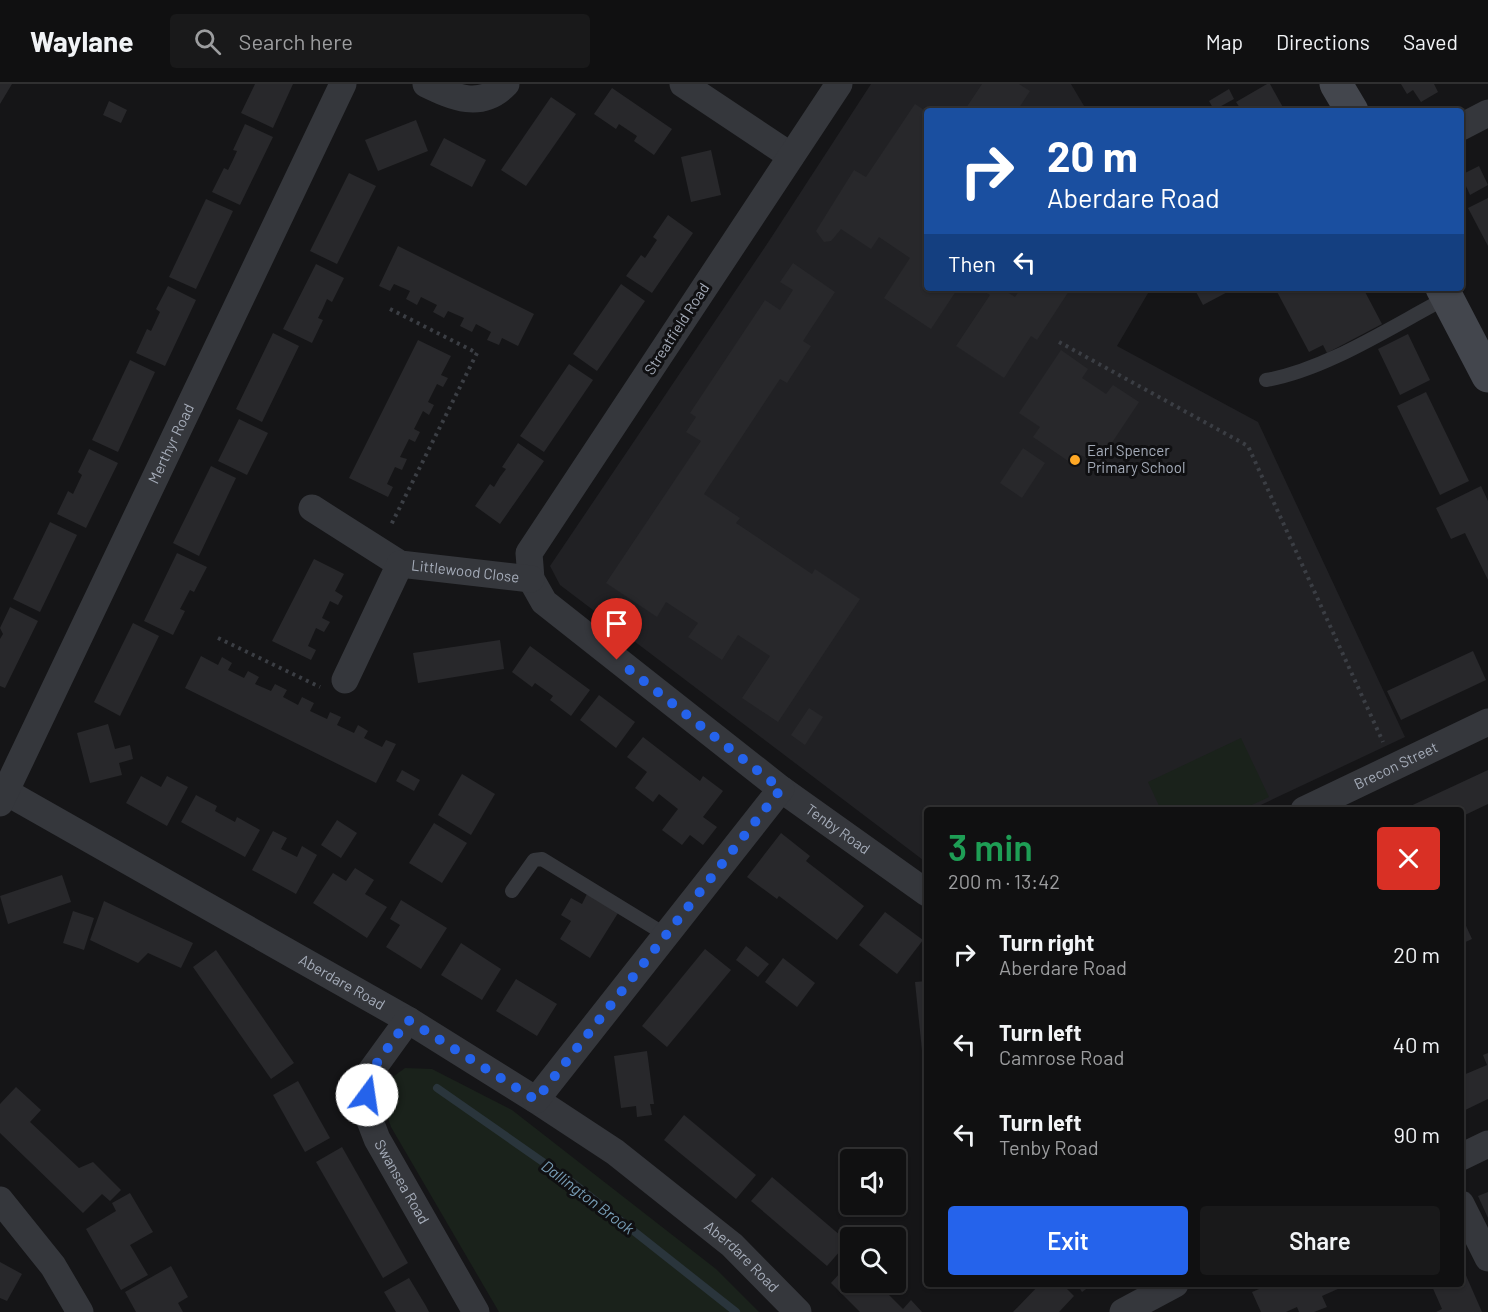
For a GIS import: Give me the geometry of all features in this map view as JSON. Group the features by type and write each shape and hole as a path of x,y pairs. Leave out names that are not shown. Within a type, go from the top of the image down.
{"street":[{"name":"Merthyr Road","path":"3,798 343,84"},
{"path":"426,84 453,97 467,100 493,94 506,84"},
{"path":"683,84 791,156"},
{"name":"Streatfield Road","path":"531,579 530,553 839,84"},
{"path":"1336,84 1350,108"},
{"path":"1464,125 1488,113"},
{"path":"1445,292 1488,376"},
{"name":"Littlewood Close","path":"312,508 389,557 531,579"},
{"name":"Littlewood Close","path":"345,680 389,557"},
{"name":"Tenby Road","path":"531,579 544,602 781,789 924,891"},
{"name":"Brecon Street","path":"1310,807 1488,722"},
{"path":"536,1100 781,789"},
{"name":"Aberdare Road","path":"3,798 408,1020 536,1100 615,1152 732,1245 798,1312"},
{"name":"Swansea Road","path":"408,1020 366,1078 367,1113 377,1139 476,1312"},
{"path":"1464,1156 1488,1144"},
{"path":"0,1200 53,1266 80,1312"},
{"path":"1464,1210 1488,1258"},
{"path":"1123,1312 1169,1287"}],"lane":[{"path":"1266,380 1287,376 1317,364 1445,292"},
{"path":"512,891 534,860 542,859 666,935"}],"path":[{"path":"389,557 477,353 390,309"},
{"path":"1059,342 1248,446 1394,767"},
{"path":"218,638 339,696 345,680"}],"shaded area":[{"name":"Earl Spencer Primary School","path":"871,84 1071,84 1085,108 924,108 924,291 1149,291 1117,346 1258,422 1405,737 1256,807 924,807 924,861 560,585 550,566 769,241"},
{"path":"1241,738 1269,797 1247,807 1160,807 1148,782"},
{"path":"405,1068 432,1069 512,1110 716,1269 759,1312 499,1312 391,1127 383,1104 386,1082"}],"building":[{"path":"0,84 12,84 0,104"},
{"path":"255,84 293,84 273,128 241,113"},
{"path":"982,84 1019,84 1030,91 1019,108 966,108"},
{"path":"1270,84 1283,108 1240,108 1236,102"},
{"path":"1401,84 1434,84 1438,92 1421,102 1413,90 1407,94"},
{"path":"612,88 672,129 654,155 634,141 637,136 619,124 616,129 594,114"},
{"path":"1229,89 1234,99 1218,108 1213,108 1209,101"},
{"path":"551,97 576,114 526,186 501,170"},
{"path":"109,101 127,110 121,123 103,115"},
{"path":"915,104 924,110 924,291 956,291 931,329 884,298 910,258 879,237 871,249 841,229 831,241 824,242 816,231 854,170 866,177"},
{"path":"416,120 428,151 378,171 365,140"},
{"path":"245,124 273,137 240,205 212,192 224,168 228,170 233,160 237,151 233,150"},
{"path":"444,138 486,160 472,187 430,165"},
{"path":"711,150 721,195 691,202 681,157"},
{"path":"1479,166 1488,185 1470,195 1464,182 1464,174"},
{"path":"349,173 376,186 337,264 310,251"},
{"path":"1488,198 1488,246 1468,208"},
{"path":"206,199 233,211 196,289 169,277"},
{"path":"668,215 693,233 652,293 626,276 641,255 645,258 657,240 653,237"},
{"path":"398,246 534,314 518,346 502,338 499,345 487,340 491,332 476,324 472,332 460,326 464,318 448,311 444,318 433,312 437,305 421,297 417,305 406,299 410,291 394,284 390,291 379,286"},
{"path":"793,263 835,292 803,341 811,346 787,383 780,379 704,494 740,518 736,523 812,574 815,569 860,599 778,722 742,698 770,656 738,635 722,660 688,637 698,623 666,602 657,617 606,583 701,441 686,432 696,417 690,413 765,300 780,310 793,290 780,282"},
{"path":"316,264 344,278 332,302 327,299 318,318 323,320 312,343 283,329"},
{"path":"621,284 645,301 597,371 573,354"},
{"path":"168,286 196,300 165,366 136,353 147,329 151,331 160,312 156,309"},
{"path":"984,291 1006,291 1015,297 1019,291 1069,291 1037,340 1031,336 1004,378 956,346 990,295"},
{"path":"1196,291 1229,291 1203,305"},
{"path":"1277,291 1365,291 1382,324 1327,353 1323,345 1309,352"},
{"path":"273,333 299,346 262,422 236,409"},
{"path":"1408,334 1430,380 1400,395 1378,349"},
{"path":"418,340 451,356 441,375 448,378 443,387 437,384 428,402 434,405 429,415 423,411 414,429 420,432 415,442 409,439 400,457 407,459 402,470 395,467 387,484 393,487 388,497 349,478"},
{"path":"1061,350 1088,369 1082,378 1106,394 1113,385 1139,402 1097,465 1081,455 1074,465 1033,437 1040,427 1019,413"},
{"path":"130,360 155,372 118,452 92,440"},
{"path":"569,364 593,380 544,452 520,436"},
{"path":"1426,392 1469,481 1440,495 1397,406"},
{"path":"239,419 268,433 247,475 218,461"},
{"path":"518,443 544,461 500,524 475,506 490,484 494,487 506,469 502,467"},
{"path":"1023,448 1045,463 1022,498 1000,483"},
{"path":"89,449 118,463 86,528 57,514 68,491 73,494 82,475 78,472"},
{"path":"211,466 236,478 199,556 173,543"},
{"path":"1481,486 1488,501 1488,580 1465,533 1451,539 1436,508"},
{"path":"50,522 77,535 40,612 13,599"},
{"path":"177,553 207,567 194,592 190,590 180,609 185,611 173,635 144,621"},
{"path":"314,559 344,574 335,591 343,596 338,605 330,601 322,618 330,622 324,632 316,628 308,646 316,650 311,660 272,641"},
{"path":"10,607 38,621 5,688 0,686 0,639 3,634 0,628"},
{"path":"133,623 159,636 120,716 94,702"},
{"path":"500,640 504,669 418,683 413,653"},
{"path":"530,646 590,690 571,716 550,700 553,696 535,683 532,687 512,672"},
{"path":"1473,651 1486,680 1401,720 1387,691"},
{"path":"201,656 218,665 222,657 232,663 228,670 244,678 248,671 259,677 255,684 271,691 275,684 287,690 283,697 298,705 302,697 314,703 310,711 327,719 330,712 341,717 337,725 354,733 358,725 368,731 364,738 382,747 386,740 396,744 376,783 185,688"},
{"path":"599,695 635,722 616,748 580,720"},
{"path":"809,708 823,717 805,745 791,735"},
{"path":"108,724 115,749 130,745 133,759 119,763 122,775 90,783 77,733"},
{"path":"643,737 700,781 703,776 723,791 703,817 717,827 703,845 690,835 682,845 662,830 678,809 659,794 653,802 635,788 647,772 627,757"},
{"path":"402,770 420,780 414,791 396,781"},
{"path":"1488,770 1488,804 1464,816 1464,807 1408,807"},
{"path":"462,774 495,794 471,835 438,815"},
{"path":"141,776 161,787 167,776 188,787 167,826 126,803"},
{"path":"196,795 217,806 215,811 235,822 237,817 260,830 245,857 181,822"},
{"path":"337,820 357,833 341,858 321,845"},
{"path":"434,823 467,843 442,883 409,863"},
{"path":"273,831 287,838 281,849 297,857 302,846 317,855 296,894 252,870"},
{"path":"781,833 810,856 806,861 864,906 837,940 779,896 777,899 747,877"},
{"path":"355,868 374,880 365,894 387,907 367,938 313,903 333,873 346,881"},
{"path":"62,875 71,902 8,924 0,896"},
{"path":"587,894 618,913 590,958 560,939 571,921 561,915 571,898 582,904"},
{"path":"401,900 447,928 421,969 386,947 400,925 390,919"},
{"path":"104,901 193,943 181,968 148,953 138,963 90,940"},
{"path":"73,911 94,918 84,950 63,943"},
{"path":"885,912 923,940 897,974 859,945"},
{"path":"1464,922 1472,939 1464,943"},
{"path":"461,943 501,969 482,1000 441,975"},
{"path":"746,946 769,964 758,977 736,960"},
{"path":"705,949 731,970 667,1047 642,1026"},
{"path":"216,950 294,1063 271,1079 193,967"},
{"path":"783,958 815,983 797,1007 765,982"},
{"path":"516,979 557,1004 537,1036 496,1011"},
{"path":"924,981 924,1070 915,982"},
{"path":"647,1051 654,1104 650,1104 652,1115 637,1117 636,1106 621,1108 614,1056"},
{"path":"1488,1053 1488,1099 1464,1111 1464,1075 1487,1065 1483,1055"},
{"path":"298,1081 330,1138 305,1152 273,1095"},
{"path":"16,1087 41,1110 30,1122 79,1168 93,1162 121,1190 110,1201 102,1194 83,1213 0,1133 0,1104"},
{"path":"684,1115 756,1175 736,1199 664,1140"},
{"path":"342,1147 408,1263 383,1278 316,1162"},
{"path":"772,1177 840,1235 840,1251 827,1266 751,1201"},
{"path":"1488,1192 1488,1218 1478,1196"},
{"path":"130,1193 153,1232 130,1245 148,1275 121,1290 86,1229 116,1211 112,1203"},
{"path":"0,1262 22,1274 7,1301 0,1298"},
{"path":"171,1266 188,1297 178,1303 183,1312 136,1312 125,1292"},
{"path":"1464,1271 1482,1312 1436,1312 1442,1309 1432,1287 1464,1287"},
{"path":"840,1273 840,1292 831,1283"},
{"path":"409,1278 429,1312 396,1312 384,1292"},
{"path":"1037,1287 1065,1287 1074,1296 1059,1312 1013,1312"},
{"path":"1079,1287 1089,1287 1082,1292"},
{"path":"1264,1287 1342,1287 1322,1296 1327,1307 1314,1312 1299,1312 1297,1307 1286,1312 1261,1312 1252,1292"},
{"path":"841,1293 887,1293 903,1309 911,1300 922,1312 860,1312"}],"waterway":[{"name":"Dallington Brook","path":"437,1088 573,1183 736,1312"}],"place":[{"name":"Earl Spencer Primary School","path":"1075,460"}],"route":[{"path":"367,1095 366,1078 408,1020 536,1100 781,789 617,660"}]}
